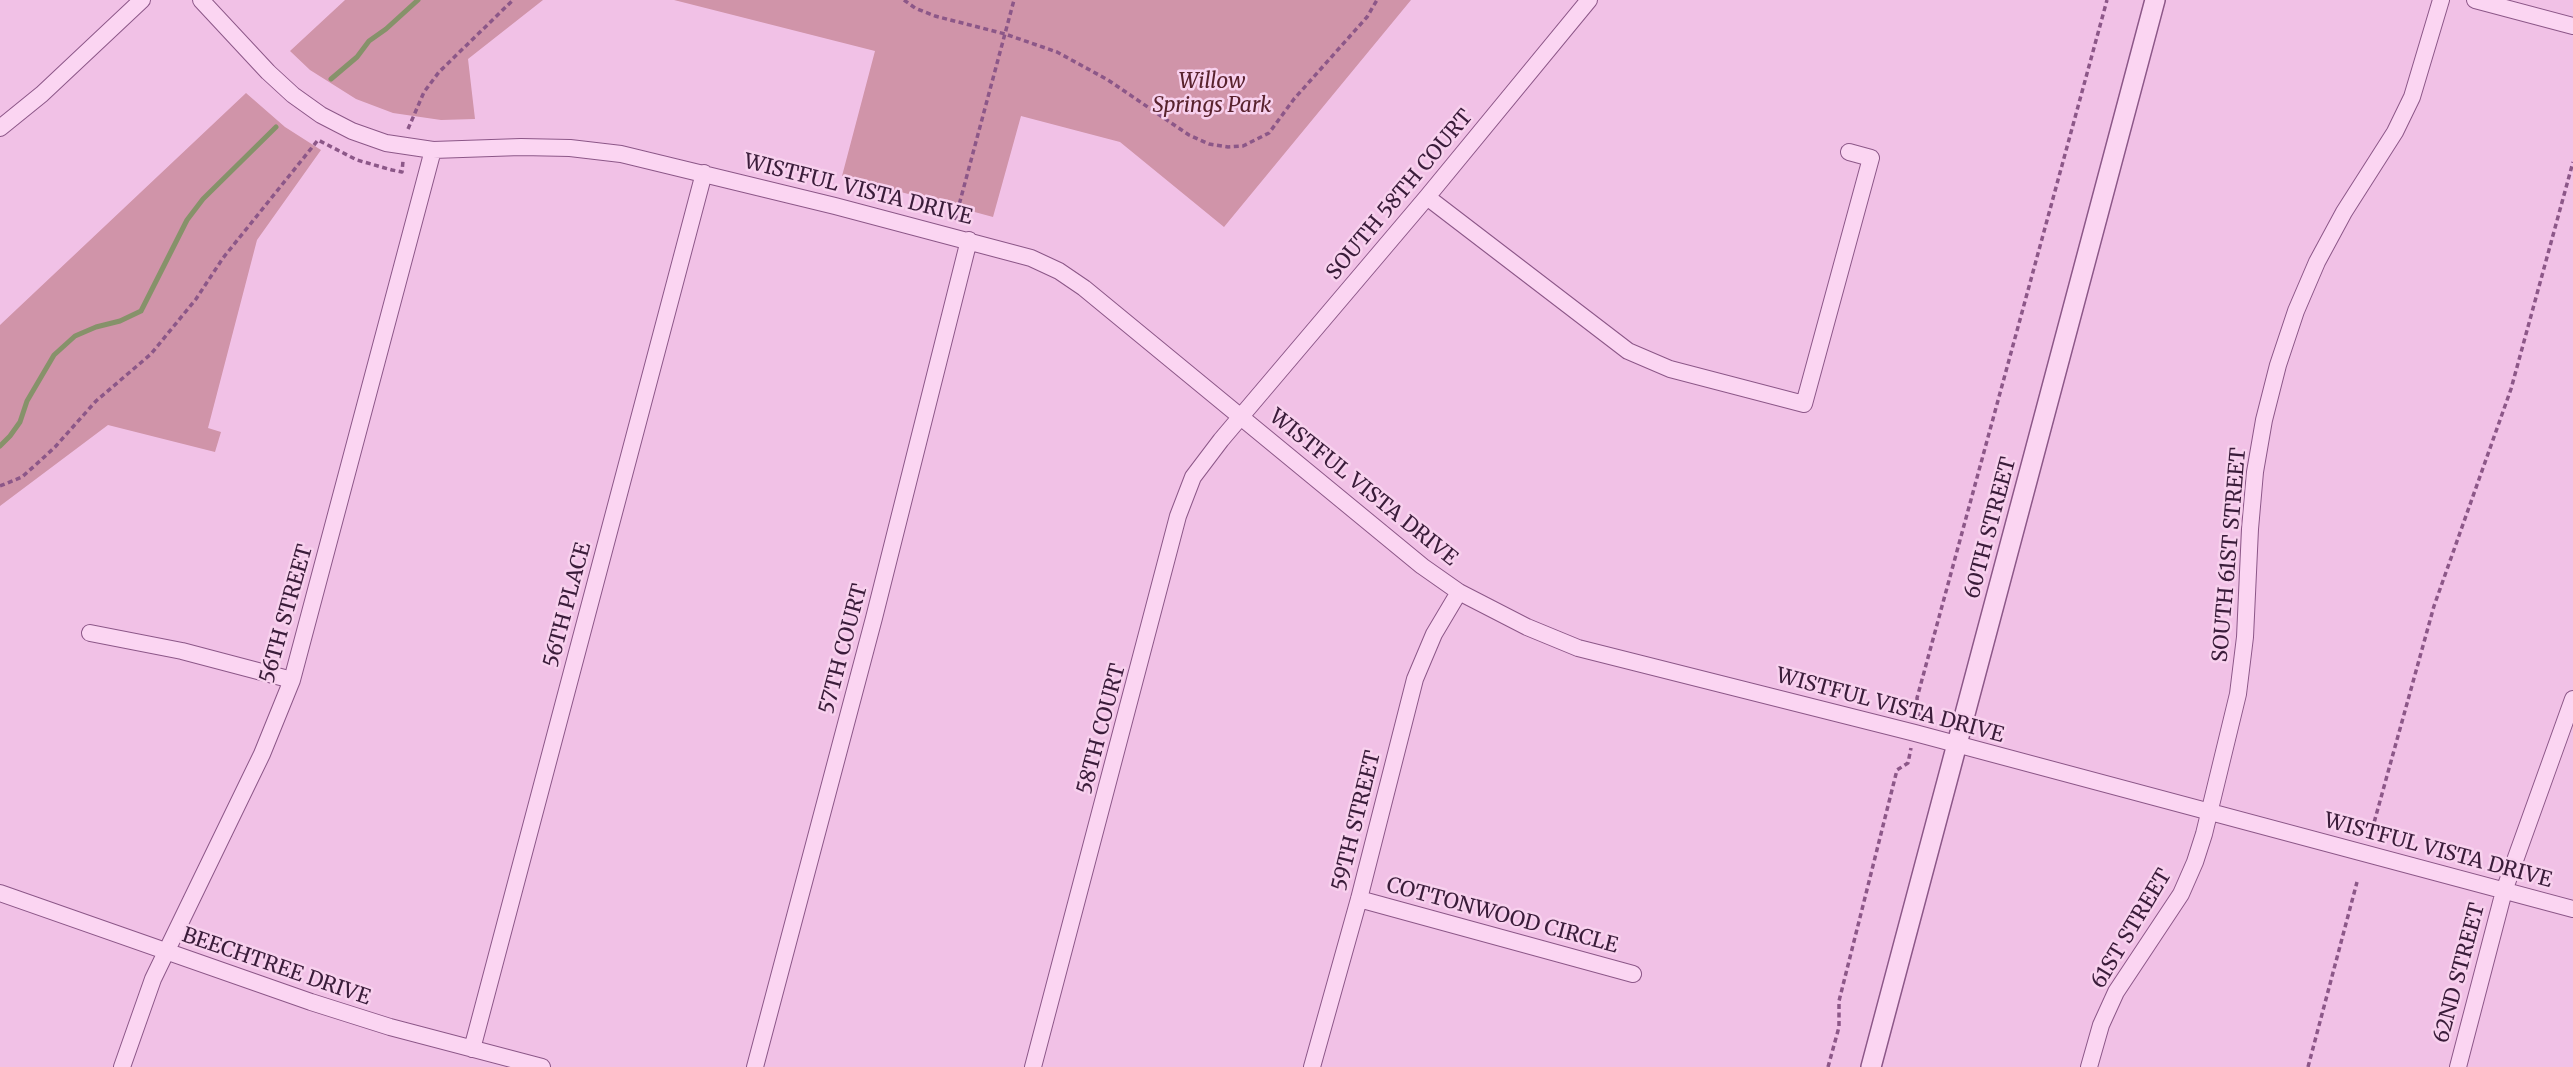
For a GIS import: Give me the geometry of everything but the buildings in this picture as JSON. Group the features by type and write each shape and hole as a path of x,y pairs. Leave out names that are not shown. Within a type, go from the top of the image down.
{"street":[{"path":"0,128 42,94 142,0"},
{"name":"WISTFUL VISTA DRIVE","path":"201,0 293,95 321,115 352,131 386,143 433,150 521,147 621,153 969,240 1031,258 1059,271 1084,288 1382,534 1459,592 1578,648 2573,909"},
{"name":"SOUTH 58TH COURT","path":"1241,416 1427,197 1589,0"},
{"name":"60TH STREET","path":"1871,1067 2155,0"},
{"name":"SOUTH 61ST STREET","path":"2210,813 2238,694 2245,637 2255,472 2264,420 2278,365 2296,311 2318,262 2344,212 2395,132 2412,97 2441,0"},
{"path":"2475,0 2573,26"},
{"name":"56TH STREET","path":"122,1067 153,979 262,754 292,680 433,150"},
{"path":"1427,197 1628,351 1670,369 1804,404 1871,158 1849,152"},
{"name":"56TH PLACE","path":"472,1049 704,173"},
{"name":"57TH COURT","path":"755,1067 874,618 969,240"},
{"name":"58TH COURT","path":"1033,1067 1182,502 1194,477 1241,416"},
{"name":"59TH STREET","path":"1312,1067 1359,899 1418,669 1459,592"},
{"path":"90,633 148,643 292,680"},
{"name":"62ND STREET","path":"2458,1067 2504,891 2573,699"},
{"name":"61ST STREET","path":"2089,1067 2101,1025 2116,992 2180,894 2196,862 2210,813"},
{"name":"BEECHTREE DRIVE","path":"0,892 310,1002 390,1027 542,1067"},
{"name":"COTTONWOOD CIRCLE","path":"1359,899 1633,974"}],"path":[{"path":"407,135 415,110 439,72 513,0"},
{"path":"904,0 935,16 1046,47 1081,64 1189,135 1209,144 1236,147 1255,142 1269,133 1294,99 1367,17 1377,0"},
{"path":"951,236 1014,0"},
{"path":"1920,713 1917,698 2107,0"},
{"path":"0,486 22,477 55,447 96,401 151,354 195,299 223,258 318,140 375,166 402,172 403,163"},
{"path":"2372,830 2434,606 2511,388 2573,162"},
{"path":"1828,1067 1839,1027 1839,1000 1897,770 1908,763"},
{"path":"2308,1067 2357,882"}],"green space":[{"path":"345,0 543,0 468,59 475,119 441,120 393,113 356,99 310,70 290,51"},
{"name":"Willow Springs Park","path":"674,0 1411,0 1224,227 1120,142 1021,116 993,217 842,176 875,51"},
{"path":"246,93 285,127 321,150 257,240 208,428 221,432 215,452 108,425 0,506 0,325"}],"waterway":[{"path":"331,79 357,57 369,41 418,0"},
{"path":"0,446 20,422 27,401 54,355 75,336 141,311 187,220 203,199 276,127"}]}
